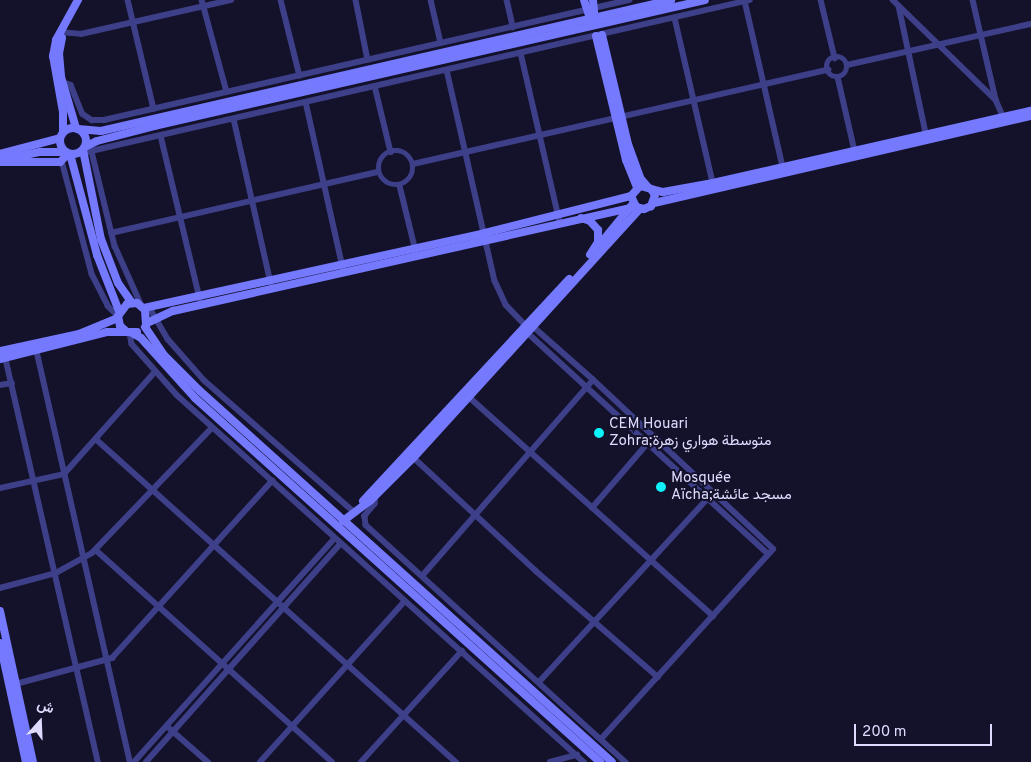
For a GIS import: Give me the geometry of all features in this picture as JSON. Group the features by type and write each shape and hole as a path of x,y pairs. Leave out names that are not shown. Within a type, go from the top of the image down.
{"street":[{"path":"78,0 62,32 53,63 63,112 62,135 76,152 101,239 118,283 132,303 145,307 271,285"},
{"path":"82,0 62,32 59,53 62,82 77,129 86,138 76,152 98,255 120,326 141,338 195,398 600,762"},
{"path":"128,0 154,109"},
{"path":"62,32 81,34 203,3 231,0"},
{"path":"281,0 300,76"},
{"path":"356,0 368,60"},
{"path":"431,0 441,43"},
{"path":"507,0 513,27"},
{"path":"584,0 591,6 593,21"},
{"path":"62,82 71,85 83,114 92,120 154,109 513,27 591,6 629,0"},
{"path":"0,162 62,161 97,140 593,21 672,0"},
{"path":"0,154 77,129 101,131 593,21 705,0"},
{"path":"0,162 40,152 92,152 748,0 783,167"},
{"path":"821,0 835,58"},
{"path":"893,0 996,100"},
{"path":"973,0 996,100 1005,120"},
{"path":"203,3 227,92"},
{"path":"900,6 927,137"},
{"path":"674,18 713,183"},
{"path":"847,65 1031,24"},
{"path":"343,521 376,495 529,329 634,204 637,187 618,118 599,35"},
{"path":"521,53 559,219"},
{"path":"828,70 830,61 835,58 844,60 847,65 844,75 838,77"},
{"path":"446,70 500,295 515,318 593,380 773,549 601,740"},
{"path":"413,164 828,70 838,77 855,151"},
{"path":"376,86 391,152"},
{"path":"306,102 343,268"},
{"path":"1005,120 1031,111"},
{"path":"637,187 663,192 713,183 855,151 1031,116"},
{"path":"618,118 636,168 649,188 654,203"},
{"path":"234,119 271,285"},
{"path":"161,136 200,298"},
{"path":"98,762 12,383 3,355 107,332 130,332 172,311 271,285 559,219 634,204 648,208 654,203 927,137"},
{"path":"92,152 111,233 145,307 155,318 178,353 204,380 354,512"},
{"path":"391,152 406,154 413,164 412,175 400,186 384,182 378,172 380,160 391,152"},
{"path":"62,161 92,274 108,306 118,315"},
{"path":"111,233 378,172"},
{"path":"400,186 416,252"},
{"path":"559,219 577,218 634,204"},
{"path":"529,329 634,204"},
{"path":"577,218 590,221 598,230 598,242 590,255"},
{"path":"36,347 79,334 118,315 132,303"},
{"path":"145,307 146,325 163,354 200,392 612,762"},
{"path":"529,329 586,388 709,497 768,554"},
{"path":"130,332 132,344 155,372 212,428 584,762"},
{"path":"36,347 130,762"},
{"path":"0,488 64,474 155,372"},
{"path":"422,576 593,380"},
{"path":"0,385 12,383"},
{"path":"467,395 713,616"},
{"path":"0,588 56,572 96,550 212,428"},
{"path":"592,508 654,436"},
{"path":"96,439 456,762"},
{"path":"354,512 412,455"},
{"path":"412,455 593,621 658,677"},
{"path":"13,684 107,661 159,607 272,481"},
{"path":"539,682 649,559 713,492"},
{"path":"376,495 375,504 365,516 366,525 626,762"},
{"path":"134,762 334,538"},
{"path":"146,762 230,670 340,544"},
{"path":"96,550 332,762"},
{"path":"260,762 404,602"},
{"path":"0,612 26,762"},
{"path":"0,643 34,762"},
{"path":"361,762 462,651"},
{"path":"167,726 208,762"},
{"path":"550,762 577,755"}],"place":[{"name":"CEM Houari Zohra;متوسطة هواري زهرة","path":"599,433"},
{"name":"Mosquée Aïcha;مسجد عائشة","path":"661,487"}]}
